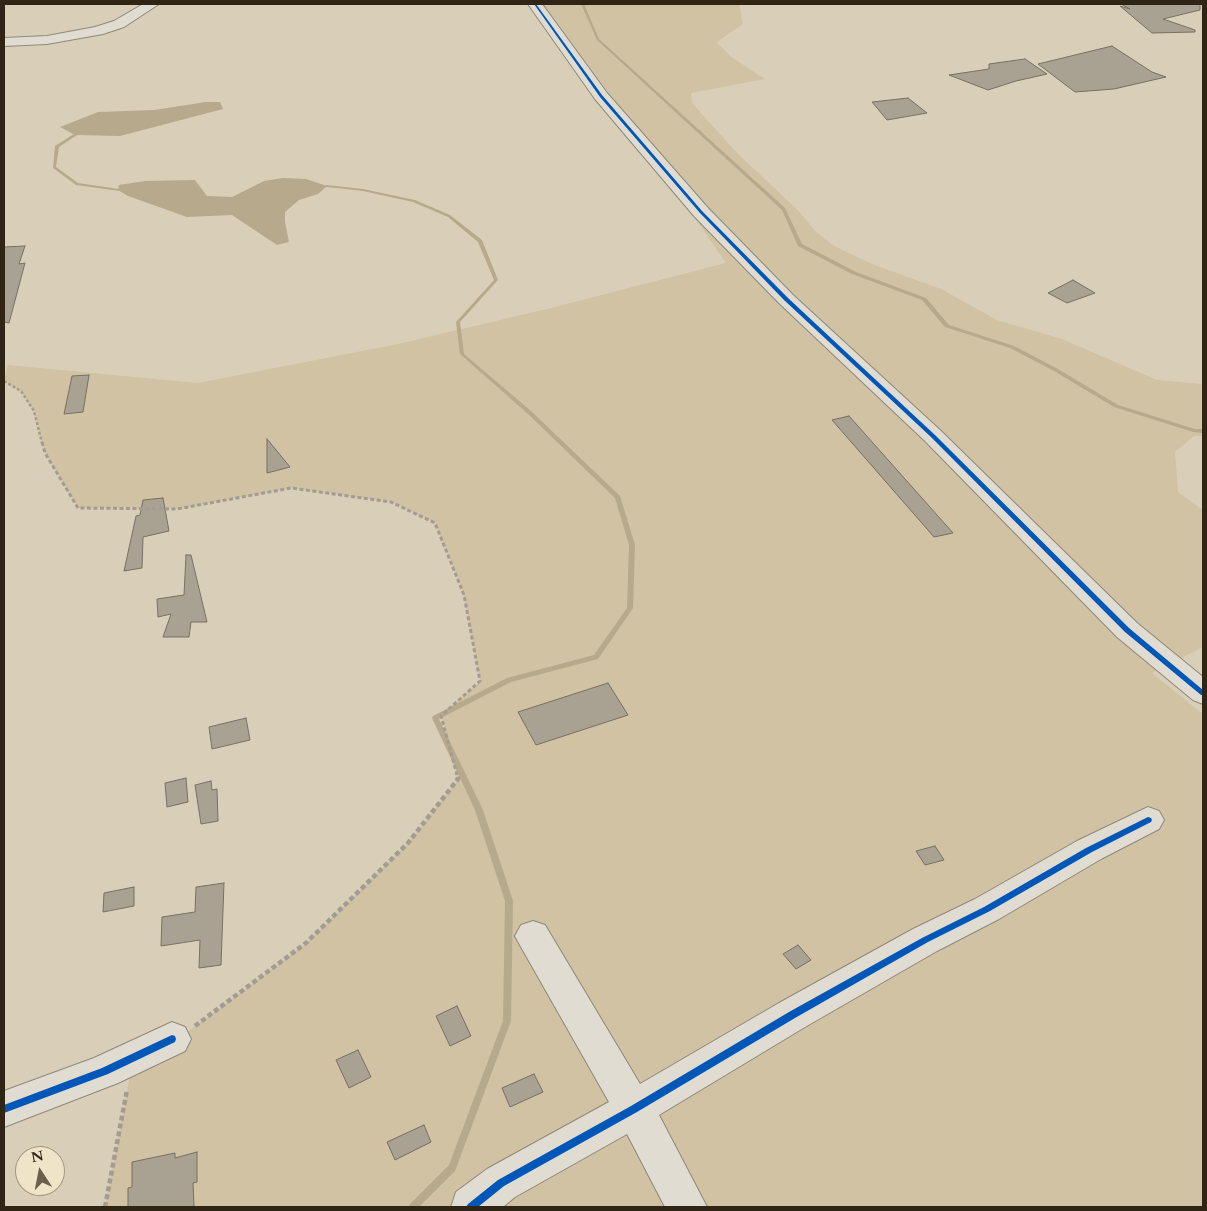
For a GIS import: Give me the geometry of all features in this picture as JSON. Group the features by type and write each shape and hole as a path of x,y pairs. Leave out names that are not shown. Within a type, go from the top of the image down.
{"street":[{"path":"4,42 47,40 98,31 119,24 152,4"},
{"path":"535,4 601,96 707,218 786,299 933,436 1126,630 1203,694"},
{"path":"4,54 47,40"},
{"path":"471,1207 501,1184 634,1109 792,1015 925,940 987,909 1089,850 1148,820"},
{"path":"533,936 634,1109 687,1207"},
{"path":"4,1109 105,1071 183,1033"}],"path":[{"path":"4,380 21,391 34,411 45,453 78,508 177,509 291,488 391,502 435,523 464,595 480,681 441,716 458,779 408,844 306,943 183,1033"},
{"path":"105,1207 129,1084"}],"shaded area":[{"path":"529,4 739,4 743,24 717,42 730,56 765,79 691,93 692,103 738,154 799,211 815,231 834,246 872,264 941,289 997,320 1062,339 1157,380 1203,384 1203,436 1194,436 1175,452 1178,492 1203,510 1203,647 1152,673 1203,714 1203,1207 105,1207 130,1075 306,943 408,843 458,779 441,716 480,681 464,595 435,523 391,502 291,488 177,509 78,508 45,453 34,411 21,391 4,381 8,365 198,383 398,344 551,308 726,263 692,214 612,118 558,40"},
{"path":"206,102 220,102 223,109 120,136 75,135 60,127 98,112 154,110"},
{"path":"283,178 306,179 327,186 318,194 299,200 285,212 289,242 277,245 232,215 187,217 128,196 118,190 119,185 145,181 195,180 207,196 232,197 264,181"}],"building":[{"path":"1121,4 1200,4 1200,10 1163,19 1195,30 1195,32 1152,33 1120,6 1130,9"},
{"path":"1112,46 1152,72 1166,77 1114,89 1075,92 1038,64"},
{"path":"1025,59 1047,74 988,90 949,75 989,69 989,64"},
{"path":"908,98 927,113 887,120 872,102"},
{"path":"25,246 19,264 25,263 9,323 4,322 4,247"},
{"path":"1073,280 1095,293 1067,303 1048,293"},
{"path":"89,375 83,412 64,414 72,376"},
{"path":"849,416 953,533 934,537 832,420"},
{"path":"267,439 290,467 267,473"},
{"path":"163,498 169,531 143,537 142,568 124,571 136,516 140,515 143,500"},
{"path":"186,555 191,555 207,622 191,622 189,637 163,637 171,614 158,617 157,599 184,595"},
{"path":"608,683 628,715 536,745 518,712"},
{"path":"246,718 250,740 212,749 209,727"},
{"path":"186,778 188,802 167,807 165,783"},
{"path":"211,781 212,790 217,789 218,821 201,824 195,785"},
{"path":"935,846 944,860 925,865 916,851"},
{"path":"224,883 221,965 199,968 200,940 161,946 162,917 195,912 196,887"},
{"path":"134,887 134,906 103,912 104,893"},
{"path":"798,945 811,960 796,969 783,954"},
{"path":"457,1006 471,1036 450,1046 436,1016"},
{"path":"358,1050 371,1077 349,1088 336,1060"},
{"path":"534,1074 543,1092 510,1107 502,1088"},
{"path":"424,1125 431,1142 395,1160 387,1142"},
{"path":"197,1152 197,1182 193,1183 194,1207 128,1207 128,1188 132,1187 132,1162 175,1153 175,1158"}],"waterway":[{"path":"582,4 598,39 784,209 800,245 854,273 924,299 947,326 1012,347 1056,370 1116,406 1195,431 1203,431"},
{"path":"75,135 57,146 54,167 77,184 126,191"},
{"path":"320,188 327,186 363,190 414,201 449,216 480,241 496,280 458,322 462,354 529,412 618,497 632,545 630,608 596,657 509,680 435,718 479,810 509,901 507,1021 452,1168 413,1207"}],"cycle path":[{"path":"535,4 601,96 701,212 786,299 933,436 1127,630 1203,693"},
{"path":"471,1207 501,1183 634,1109 792,1015 925,940 987,909 1089,850 1148,820"},
{"path":"4,1109 105,1071 172,1039"}]}
